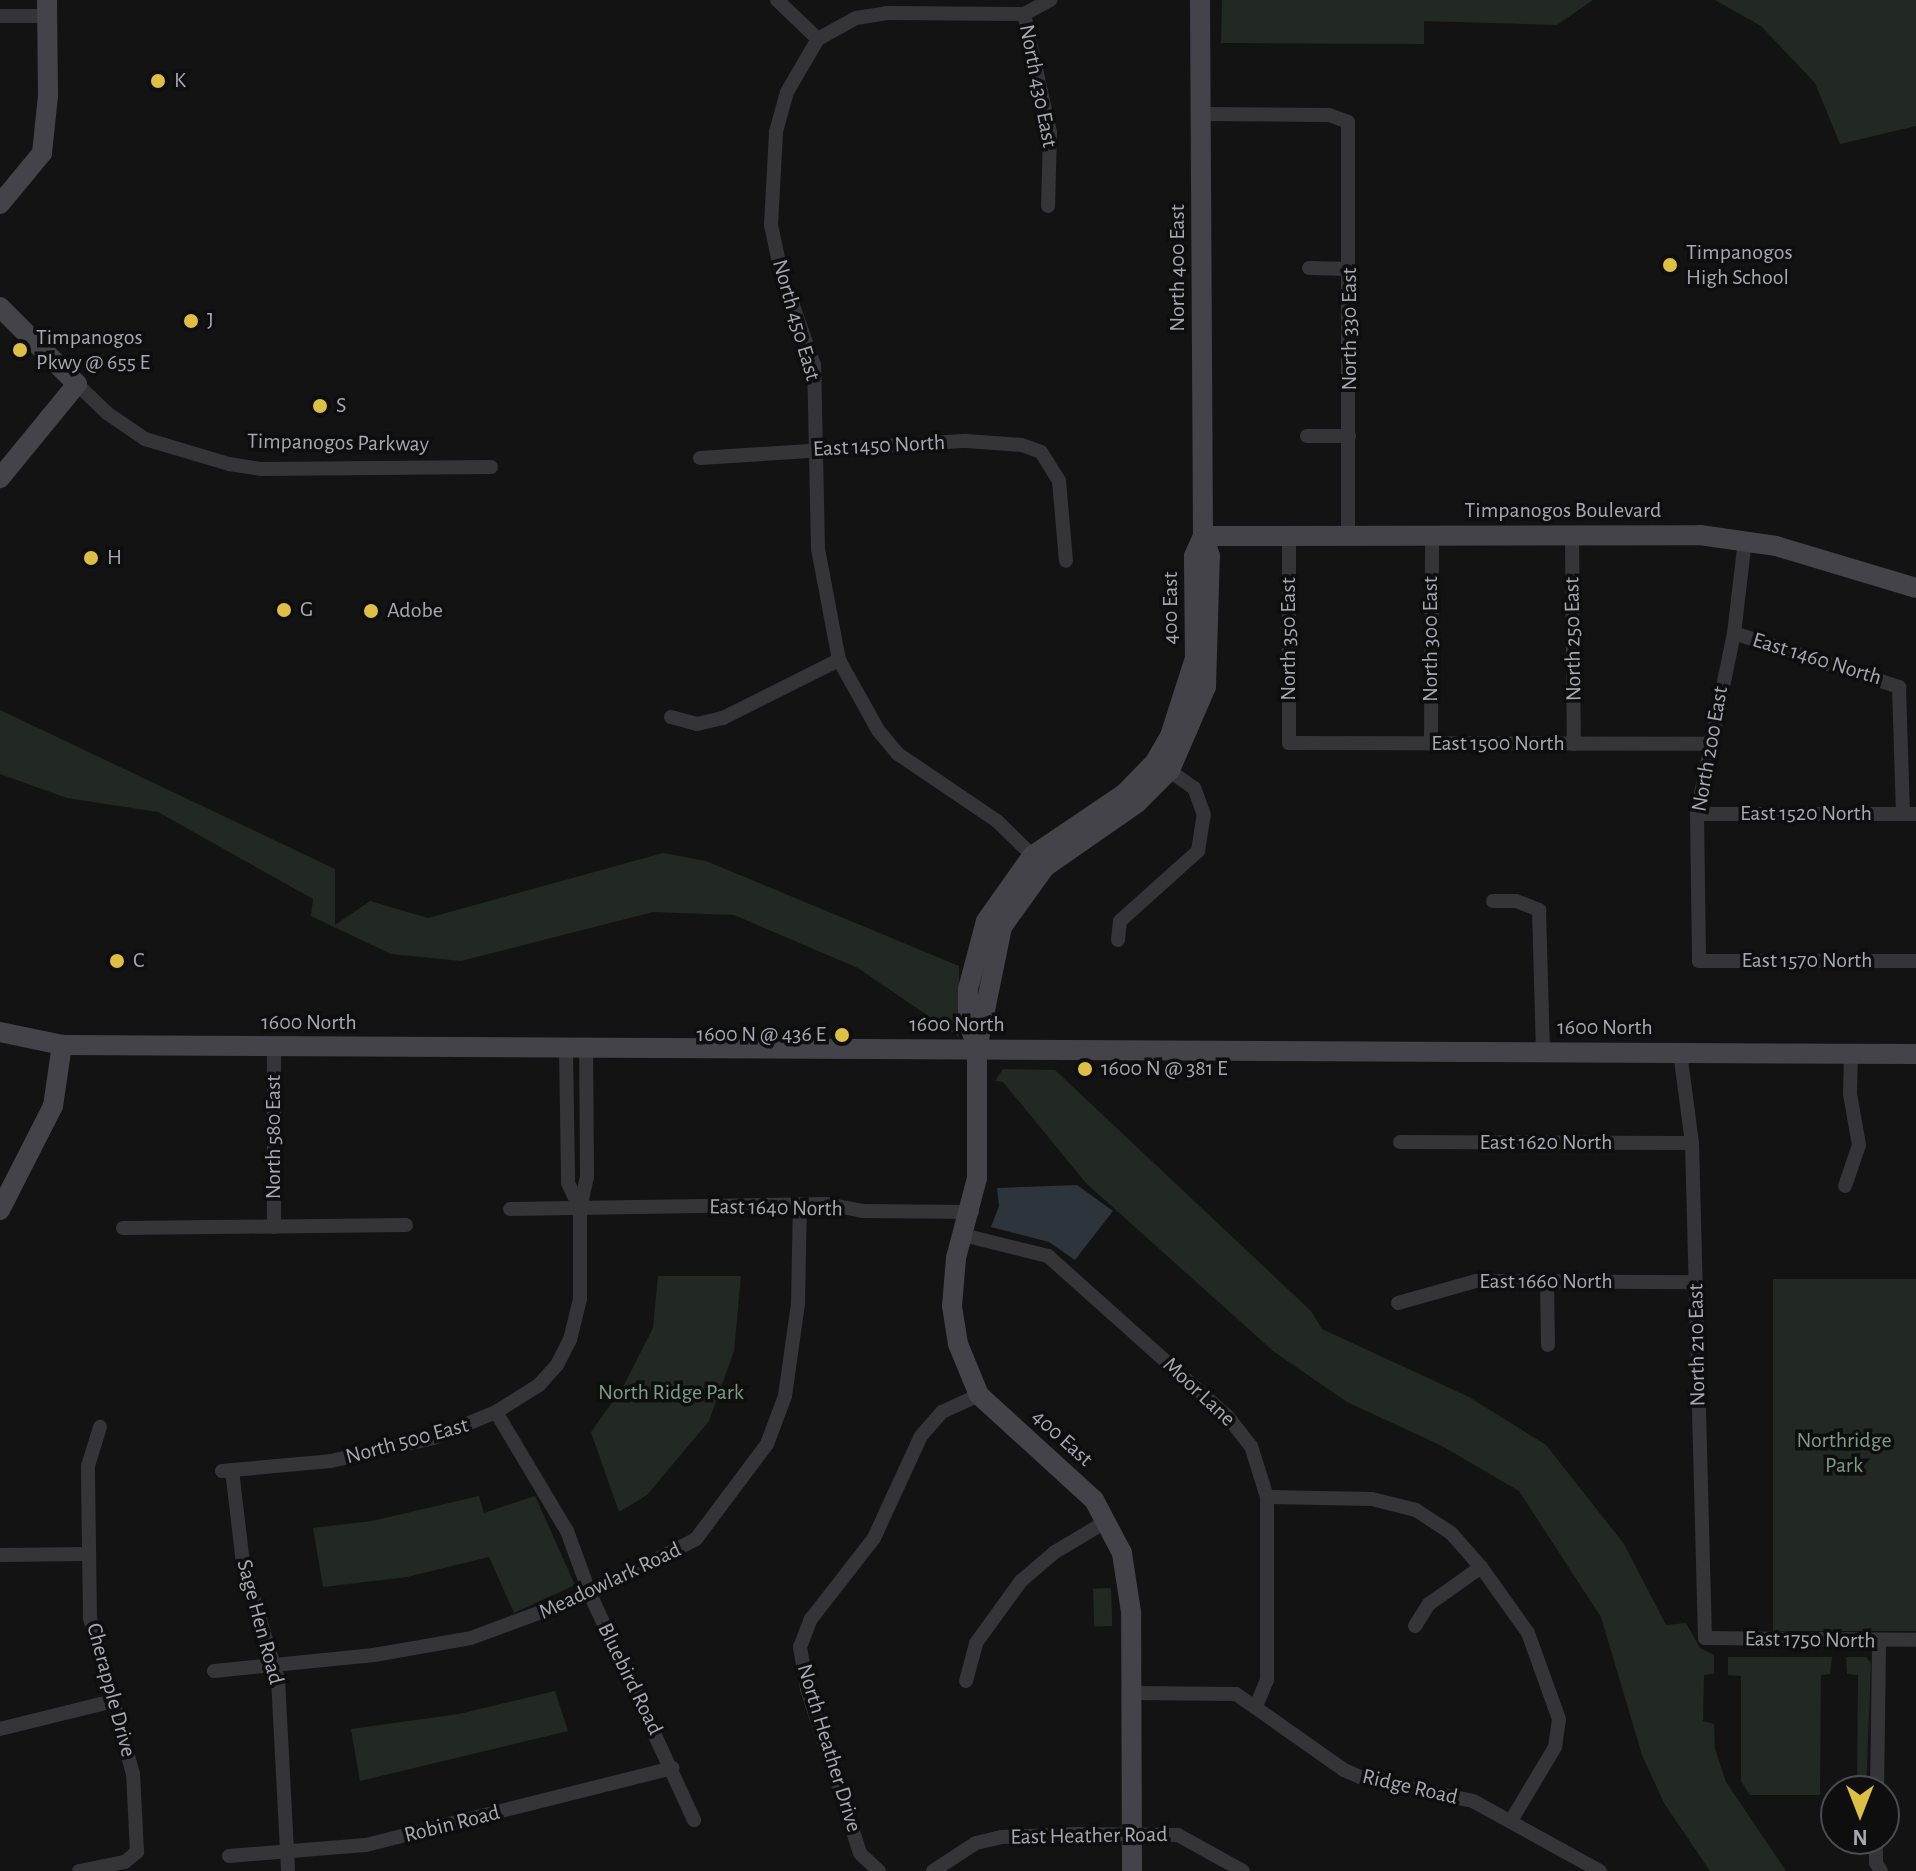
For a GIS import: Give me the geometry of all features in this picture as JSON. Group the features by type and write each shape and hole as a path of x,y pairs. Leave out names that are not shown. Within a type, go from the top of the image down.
{"street":[{"path":"777,0 818,39 864,17 1024,14 1050,0"},
{"name":"North 400 East","path":"1200,0 1203,536"},
{"path":"0,16 48,8 48,96 42,153 3,195"},
{"name":"North 430 East","path":"1024,14 1050,132 1052,184 1048,206"},
{"name":"North 450 East","path":"818,39 787,92 776,132 771,225 781,272 814,365 818,549 839,660 878,730 898,754 997,821 1038,862"},
{"name":"North 330 East","path":"1201,114 1329,115 1348,122 1348,535"},
{"path":"1309,268 1350,269"},
{"name":"Timpanogos Parkway","path":"0,307 107,413 145,439 229,464 277,469 491,467"},
{"path":"0,478 77,384"},
{"path":"1307,436 1349,436"},
{"name":"East 1450 North","path":"700,458 1000,443 1041,452 1052,465 1059,481 1066,561"},
{"name":"Timpanogos Boulevard","path":"1203,536 1572,534 1745,540 1916,588"},
{"name":"North 250 East","path":"1572,534 1574,744"},
{"name":"North 300 East","path":"1431,744 1432,535"},
{"name":"400 East","path":"1132,1871 1130,1593 1122,1553 1094,1500 979,1395 954,1325 953,1280 963,1235 972,1212 977,1049 1002,927 1038,862 1137,803 1163,766 1206,687 1210,556 1203,536"},
{"name":"North 350 East","path":"1289,536 1289,743"},
{"name":"North 200 East","path":"1699,961 1697,814 1707,744 1734,633 1745,540"},
{"name":"East 1460 North","path":"1734,633 1899,687 1909,814"},
{"path":"671,717 697,724 723,718 839,660"},
{"name":"East 1500 North","path":"1289,743 1707,744"},
{"path":"1118,940 1120,921 1198,851 1204,815 1194,788 1163,766"},
{"name":"East 1520 North","path":"1697,814 1909,814"},
{"path":"1493,901 1516,901 1539,910 1543,1051"},
{"name":"East 1570 North","path":"1699,961 1916,961"},
{"name":"1600 North","path":"0,1032 62,1045 1916,1054"},
{"path":"0,1210 53,1106 62,1045"},
{"name":"North 580 East","path":"274,1046 274,1227"},
{"name":"North 500 East","path":"227,1470 380,1451 468,1426 539,1385 570,1340 580,1299 580,1209 587,1177 576,1049"},
{"name":"North 210 East","path":"1680,1052 1692,1143 1705,1638"},
{"path":"1845,1186 1859,1145 1850,1094 1851,1053"},
{"name":"East 1620 North","path":"1400,1142 1692,1143"},
{"name":"East 1640 North","path":"510,1209 800,1204 972,1212"},
{"name":"Meadowlark Road","path":"214,1671 471,1638 590,1594 696,1539 767,1444 790,1365 800,1204"},
{"path":"123,1228 406,1225"},
{"name":"Moor Lane","path":"963,1235 1030,1248 1060,1265 1241,1431 1258,1460 1267,1497 1267,1680 1256,1706"},
{"name":"East 1660 North","path":"1398,1303 1476,1281 1696,1282"},
{"path":"1547,1282 1548,1345"},
{"name":"North Heather Drive","path":"879,1871 860,1853 807,1689 800,1647 811,1619 874,1538 921,1436 942,1412 979,1395"},
{"name":"Bluebird Road","path":"496,1412 567,1531 590,1594 694,1820"},
{"name":"Cherapple Drive","path":"79,1871 136,1858 133,1774 91,1633 88,1466 100,1427"},
{"name":"Sage Hen Road","path":"227,1470 243,1564 275,1665 288,1871"},
{"path":"1267,1497 1372,1499 1416,1510 1451,1533 1481,1567 1528,1633 1559,1719 1555,1747 1512,1819"},
{"path":"966,1681 976,1643 1021,1581 1055,1552 1107,1521"},
{"path":"0,1555 88,1554"},
{"path":"1415,1626 1429,1604 1481,1567"},
{"name":"East 1750 North","path":"1705,1638 1916,1640"},
{"path":"1877,1775 1879,1640"},
{"name":"Ridge Road","path":"1132,1693 1236,1694 1354,1775 1473,1801 1512,1819 1600,1871"},
{"path":"0,1729 113,1701"},
{"name":"Robin Road","path":"229,1856 366,1845 672,1768"},
{"name":"East Heather Road","path":"933,1871 956,1853 1002,1837 1132,1834 1181,1836 1243,1871"}],"green space":[{"path":"1222,0 1593,0 1557,25 1424,21 1424,44 1221,43"},
{"path":"1715,0 1916,0 1916,126 1840,144 1815,83 1761,26"},
{"path":"0,710 335,869 335,925 370,901 428,918 663,853 706,861 959,966 959,1037 858,968 734,915 653,912 461,961 391,954 311,916 313,899 158,812 67,798 0,774"},
{"path":"1003,1069 1055,1070 1311,1311 1322,1329 1469,1397 1546,1445 1624,1544 1666,1625 1686,1623 1700,1648 1714,1655 1714,1674 1704,1675 1703,1721 1714,1724 1715,1749 1726,1782 1786,1871 1710,1871 1664,1803 1642,1755 1601,1617 1519,1491 1442,1446 1347,1402 1273,1351 1086,1183 1003,1082 995,1081"},
{"name":"North Ridge Park","path":"658,1276 741,1276 734,1351 709,1421 647,1495 619,1512 591,1432 623,1387 653,1328"},
{"name":"Northridge Park","path":"1773,1279 1916,1279 1916,1631 1773,1631"},
{"path":"479,1496 484,1513 535,1496 575,1585 514,1613 489,1557 407,1577 323,1587 313,1528 372,1521"},
{"path":"1111,1588 1112,1626 1094,1627 1093,1589"},
{"path":"1728,1657 1832,1657 1830,1674 1821,1675 1820,1795 1750,1795 1741,1781 1741,1676 1728,1675"},
{"path":"1846,1657 1866,1657 1871,1663 1867,1775 1857,1775 1858,1675 1847,1674"},
{"path":"555,1691 568,1731 360,1781 351,1729 459,1714"}],"shaded area":[{"path":"1077,1185 1113,1211 1075,1260 1049,1242 991,1227 999,1206 997,1188"}],"place":[{"name":"K","path":"158,81"},
{"name":"Timpanogos High School","path":"1670,265"},
{"name":"J","path":"191,321"},
{"name":"Timpanogos Pkwy @ 655 E","path":"20,350"},
{"name":"S","path":"320,406"},
{"name":"H","path":"91,558"},
{"name":"G","path":"284,610"},
{"name":"Adobe","path":"371,611"},
{"name":"C","path":"117,961"},
{"name":"1600 N @ 436 E","path":"842,1035"},
{"name":"1600 N @ 381 E","path":"1085,1069"}]}
